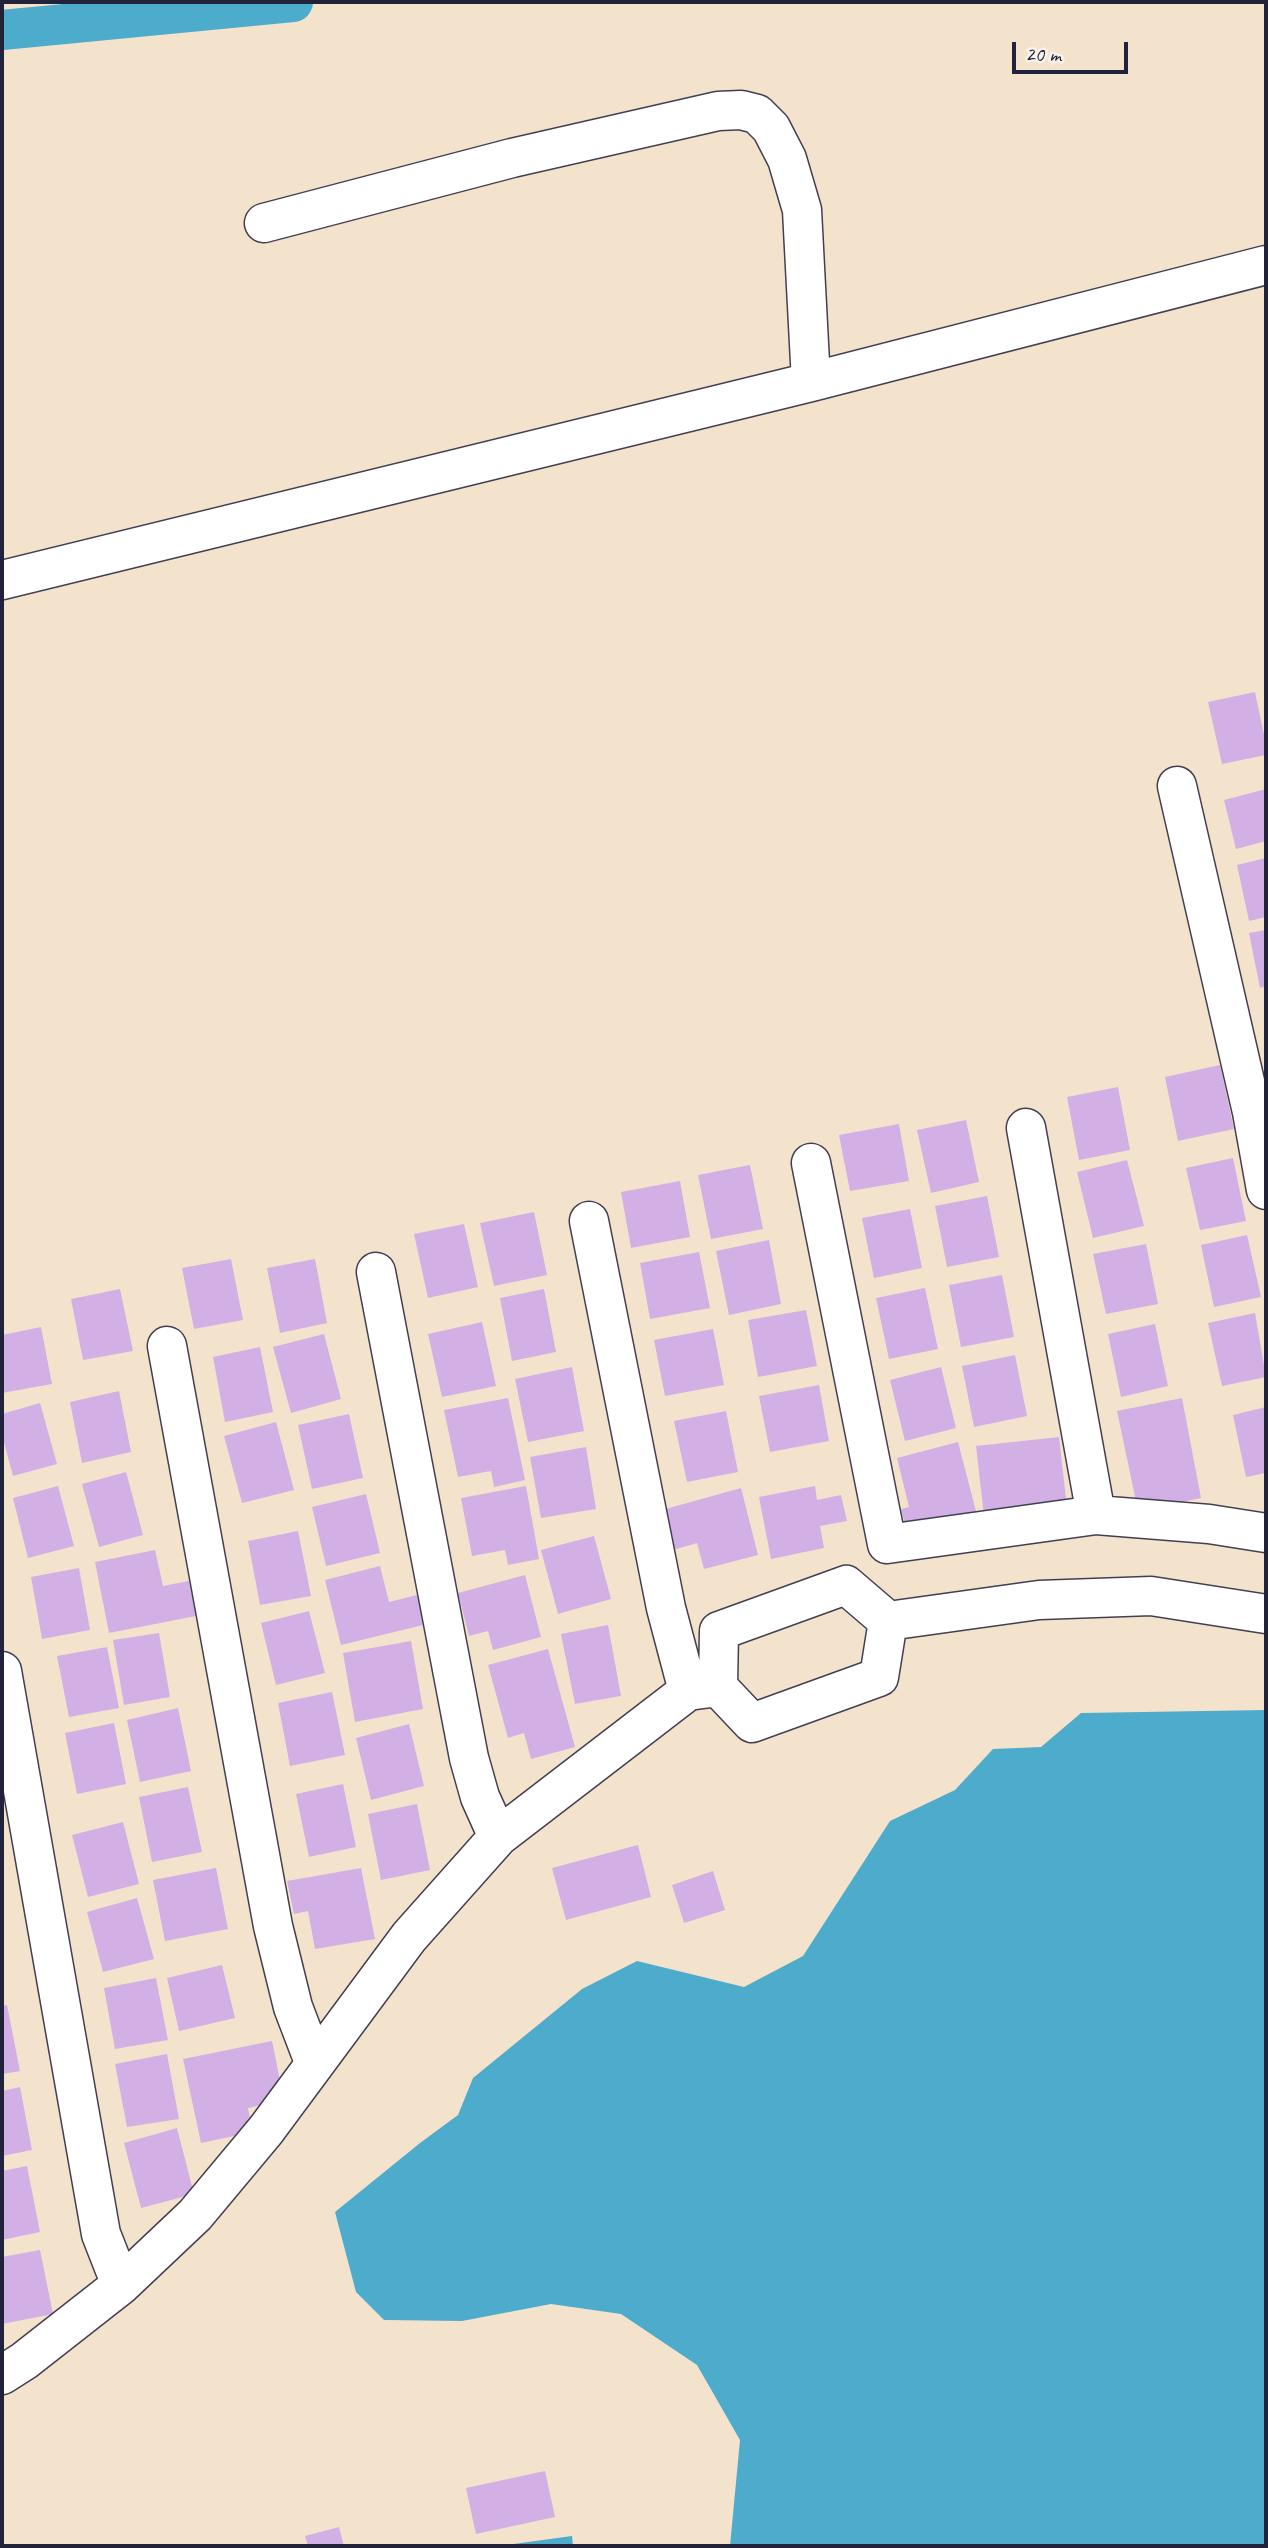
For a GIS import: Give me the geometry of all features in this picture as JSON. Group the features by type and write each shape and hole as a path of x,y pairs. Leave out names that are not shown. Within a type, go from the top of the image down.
{"street":[{"path":"264,223 512,158 709,113 741,110 757,114 771,128 787,159 802,209 811,382"},
{"path":"2,580 811,382 1266,265"},
{"path":"1177,786 1252,1112 1266,1190"},
{"path":"1026,1128 1096,1515"},
{"path":"811,1163 887,1544 1096,1515 1209,1524 1266,1533"},
{"path":"589,1221 666,1608 703,1689 752,1723 879,1677 888,1621"},
{"path":"376,1272 469,1758 480,1797 498,1837"},
{"path":"167,1346 272,1926 293,2007 314,2062"},
{"path":"2,2375 121,2285 195,2215 266,2130 409,1937 498,1837 703,1689 719,1631 846,1585 888,1621 1039,1600 1151,1597 1266,1614"},
{"path":"2,1671 101,2234 121,2285"}],"water":[{"path":"1266,1710 1266,2546 730,2546 740,2440 697,2365 621,2314 551,2304 462,2321 384,2320 356,2292 335,2212 458,2115 473,2078 582,1989 637,1961 744,1987 803,1956 890,1821 955,1790 993,1749 1041,1747 1081,1713"},
{"path":"572,2536 573,2546 499,2546"}],"building":[{"path":"1255,692 1266,755 1222,764 1208,702"},
{"path":"1266,789 1266,841 1236,849 1224,800"},
{"path":"1266,858 1266,917 1249,921 1237,865"},
{"path":"1266,930 1266,986 1260,988 1249,933"},
{"path":"1220,1065 1234,1129 1178,1141 1165,1077"},
{"path":"1118,1087 1130,1150 1079,1160 1067,1097"},
{"path":"966,1120 979,1182 931,1193 917,1130"},
{"path":"899,1124 909,1181 850,1191 839,1135"},
{"path":"1233,1158 1246,1221 1200,1230 1186,1168"},
{"path":"1127,1160 1144,1226 1093,1238 1077,1172"},
{"path":"750,1165 763,1229 711,1239 698,1175"},
{"path":"680,1181 690,1237 631,1248 621,1192"},
{"path":"987,1196 999,1257 947,1267 935,1206"},
{"path":"910,1209 922,1268 874,1278 862,1218"},
{"path":"534,1212 547,1275 494,1286 480,1223"},
{"path":"464,1224 478,1287 428,1298 414,1234"},
{"path":"1247,1235 1261,1297 1214,1307 1201,1245"},
{"path":"769,1240 781,1304 729,1315 716,1251"},
{"path":"1146,1244 1158,1304 1106,1314 1093,1254"},
{"path":"699,1252 710,1308 650,1319 640,1263"},
{"path":"231,1259 243,1320 194,1329 182,1268"},
{"path":"315,1259 327,1323 280,1333 267,1268"},
{"path":"1002,1275 1014,1337 961,1347 949,1285"},
{"path":"925,1288 938,1349 889,1359 876,1298"},
{"path":"120,1289 133,1351 83,1360 71,1299"},
{"path":"544,1289 556,1352 512,1361 500,1298"},
{"path":"806,1310 817,1366 758,1377 748,1320"},
{"path":"1255,1313 1266,1377 1222,1386 1208,1323"},
{"path":"482,1322 496,1386 442,1397 428,1334"},
{"path":"1155,1324 1168,1386 1121,1397 1108,1334"},
{"path":"41,1327 52,1384 2,1393 2,1335"},
{"path":"713,1329 724,1385 665,1396 654,1340"},
{"path":"324,1334 341,1399 291,1413 273,1347"},
{"path":"260,1347 273,1412 225,1422 213,1357"},
{"path":"1015,1355 1027,1416 974,1427 962,1366"},
{"path":"572,1367 584,1431 528,1442 515,1379"},
{"path":"941,1367 956,1428 905,1441 890,1380"},
{"path":"819,1385 829,1441 770,1452 759,1396"},
{"path":"119,1391 131,1452 82,1463 70,1402"},
{"path":"508,1398 525,1480 494,1487 491,1471 458,1477 444,1410"},
{"path":"1182,1398 1201,1498 1138,1511 1117,1411"},
{"path":"40,1403 57,1464 13,1476 2,1435 2,1414"},
{"path":"1266,1407 1266,1473 1246,1477 1233,1415"},
{"path":"726,1411 738,1472 687,1482 674,1421"},
{"path":"349,1414 363,1478 312,1489 298,1425"},
{"path":"276,1422 294,1490 242,1503 224,1436"},
{"path":"1059,1437 1067,1507 984,1516 976,1446"},
{"path":"958,1442 978,1519 908,1537 901,1509 909,1507 897,1458"},
{"path":"586,1447 596,1509 541,1518 530,1457"},
{"path":"126,1472 143,1535 99,1547 82,1484"},
{"path":"58,1486 74,1546 28,1558 13,1498"},
{"path":"526,1486 539,1559 508,1565 505,1550 472,1556 461,1498"},
{"path":"815,1486 817,1500 841,1495 847,1521 820,1526 824,1548 771,1559 759,1497"},
{"path":"741,1488 758,1555 704,1569 697,1543 673,1550 662,1510"},
{"path":"366,1494 380,1553 326,1566 312,1507"},
{"path":"298,1531 311,1596 260,1605 248,1541"},
{"path":"594,1536 611,1599 558,1614 541,1550"},
{"path":"155,1550 163,1586 189,1581 196,1616 109,1633 95,1562"},
{"path":"380,1566 389,1602 417,1595 423,1625 341,1645 325,1580"},
{"path":"79,1568 90,1630 42,1639 31,1577"},
{"path":"525,1575 541,1637 493,1650 488,1631 469,1636 458,1593"},
{"path":"309,1611 325,1673 276,1685 261,1623"},
{"path":"608,1625 621,1696 575,1704 561,1634"},
{"path":"159,1633 170,1697 124,1705 113,1640"},
{"path":"411,1641 423,1709 355,1722 343,1653"},
{"path":"107,1647 119,1708 69,1717 57,1656"},
{"path":"548,1649 575,1747 531,1759 524,1733 508,1738 488,1665"},
{"path":"332,1692 345,1755 290,1766 278,1703"},
{"path":"178,1708 191,1771 140,1782 127,1720"},
{"path":"114,1723 126,1784 77,1794 65,1733"},
{"path":"409,1724 424,1786 371,1800 356,1738"},
{"path":"343,1784 356,1847 309,1857 296,1794"},
{"path":"188,1787 202,1852 152,1862 139,1797"},
{"path":"417,1804 430,1870 381,1880 368,1814"},
{"path":"123,1822 139,1884 88,1897 72,1835"},
{"path":"638,1845 651,1897 566,1920 552,1868"},
{"path":"216,1868 228,1929 165,1941 153,1880"},
{"path":"361,1868 375,1939 315,1949 308,1911 294,1914 287,1881"},
{"path":"713,1871 725,1910 684,1923 672,1885"},
{"path":"137,1898 154,1959 103,1972 87,1912"},
{"path":"222,1965 235,2018 179,2031 167,1978"},
{"path":"156,1978 168,2040 115,2049 104,1988"},
{"path":"7,2005 20,2071 2,2074 2,2006"},
{"path":"272,2041 284,2100 248,2108 253,2132 201,2143 183,2059"},
{"path":"167,2054 179,2119 127,2127 115,2064"},
{"path":"20,2087 32,2150 2,2156 2,2091"},
{"path":"177,2128 194,2194 141,2208 124,2143"},
{"path":"27,2166 40,2232 2,2240 2,2171"},
{"path":"40,2250 53,2314 2,2324 2,2257"},
{"path":"545,2471 555,2517 476,2534 466,2488"},
{"path":"339,2527 344,2546 308,2546 305,2536"}],"waterway":[{"path":"2,30 293,2"}]}
